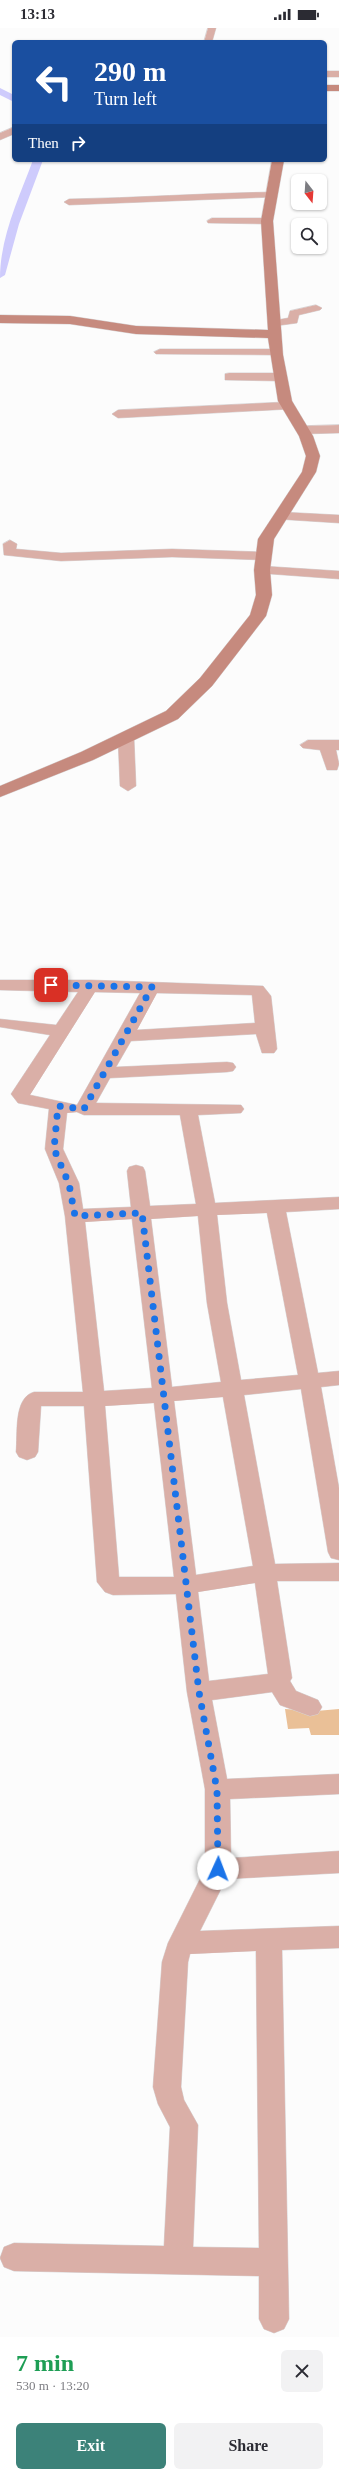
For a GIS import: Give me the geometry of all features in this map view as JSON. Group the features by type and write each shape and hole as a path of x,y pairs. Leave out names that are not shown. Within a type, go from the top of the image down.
{"street":[{"path":"209,40 212,28"},
{"path":"327,74 339,74"},
{"path":"327,88 339,88"},
{"path":"0,137 12,131"},
{"path":"0,792 126,738 172,715 194,696 222,663 258,616 265,590 263,563 266,539 312,466 313,456 302,430 287,406 279,377 267,221 278,162"},
{"path":"69,202 125,201 187,196 271,195"},
{"path":"212,221 267,221"},
{"path":"0,318 27,320 70,320 136,330 275,329 293,321 294,313 316,308"},
{"path":"160,352 276,352"},
{"path":"228,377 279,377"},
{"path":"118,414 287,406"},
{"path":"302,430 339,429"},
{"path":"281,516 339,519"},
{"path":"10,544 9,552 12,553 61,557 172,553 263,563 339,575"},
{"path":"126,738 128,786"},
{"path":"308,745 333,745 332,767"},
{"path":"0,985 90,985 257,990 262,996 264,1028 268,1049"},
{"path":"90,985 20,1094 24,1099 58,1106 84,1109 235,1109"},
{"path":"84,1109 106,1073 152,987"},
{"path":"4,1023 61,1030"},
{"path":"125,1036 264,1028"},
{"path":"106,1073 227,1067"},
{"path":"58,1106 54,1149 69,1184 75,1216 94,1399 108,1582 113,1586 187,1585 265,1573 339,1572"},
{"path":"188,1109 207,1210 217,1303 234,1389 265,1573 280,1678 278,1682 288,1698 310,1707"},
{"path":"136,1171 199,1692 217,1790 218,1869 181,1944 175,1962 167,2087 172,2104 184,2125 178,2261"},
{"path":"75,1216 339,1203"},
{"path":"276,1206 290,1290 308,1379 339,1552"},
{"path":"27,1452 31,1400 94,1399 163,1395 234,1389 308,1379 339,1378"},
{"path":"199,1692 278,1682"},
{"path":"217,1790 339,1784"},
{"path":"218,1869 339,1862"},
{"path":"181,1944 339,1937"},
{"path":"269,1941 274,2319"},
{"path":"14,2257 273,2262"}],"shaded area":[{"path":"285,1709 316,1711 339,1709 339,1735 311,1735 309,1728 288,1729"}],"waterway":[{"path":"0,91 12,98"},
{"path":"0,275 14,224 37,162"}],"route":[{"path":"51,985 152,987 106,1073 84,1109 58,1106 54,1149 69,1184 75,1216 142,1213 199,1692 217,1790 219,1819 218,1869"}]}
